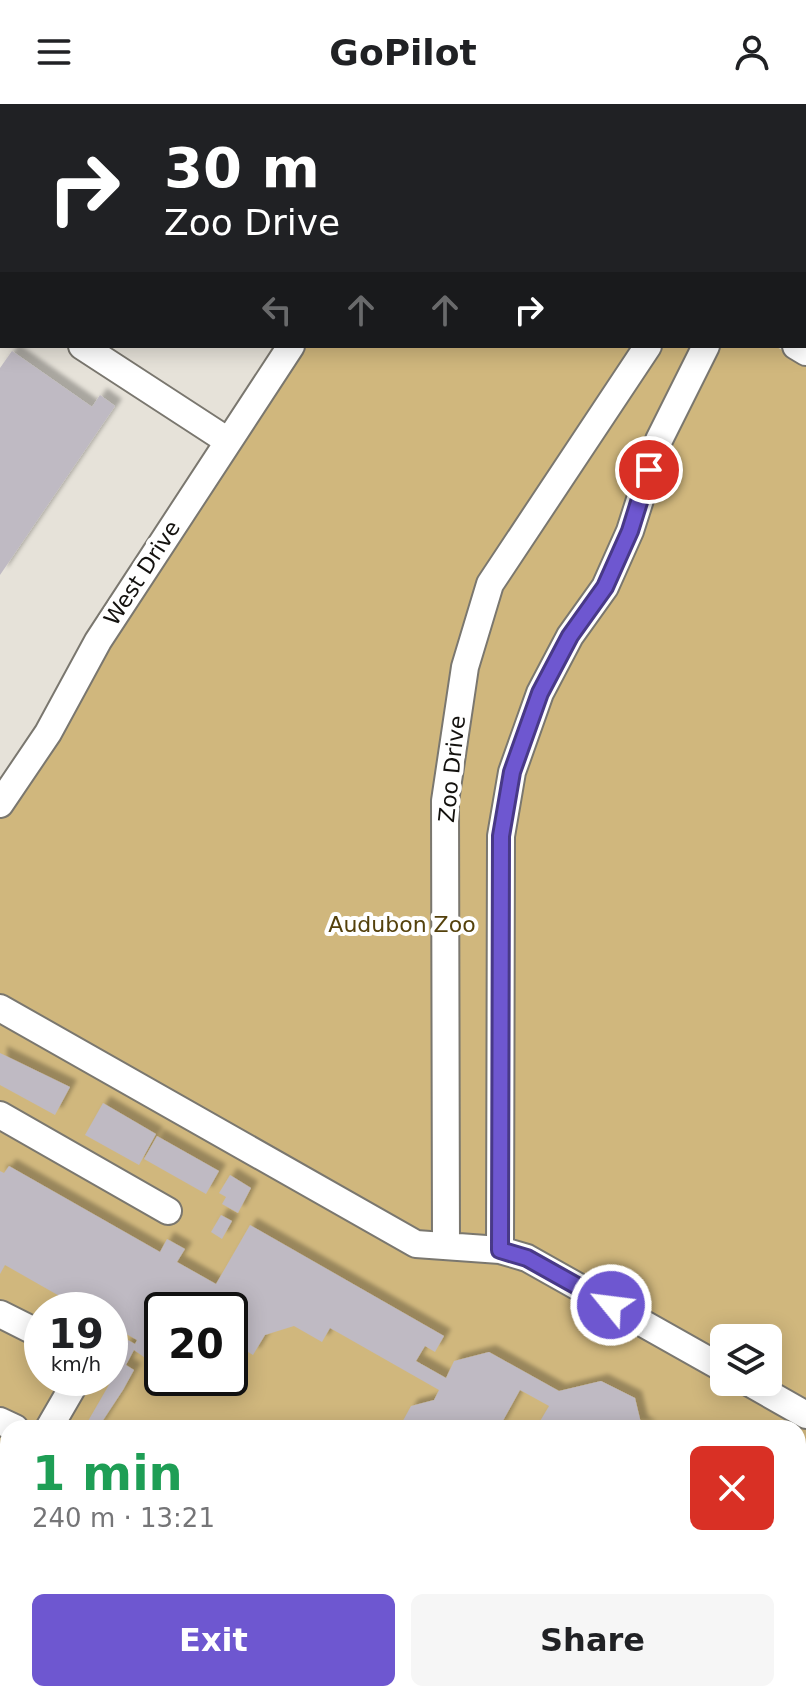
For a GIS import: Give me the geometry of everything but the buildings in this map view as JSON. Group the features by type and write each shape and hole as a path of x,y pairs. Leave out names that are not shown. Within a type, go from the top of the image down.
{"street":[{"path":"85,348 228,441"},
{"name":"West Drive","path":"0,804 48,733 98,641 290,348"},
{"name":"Zoo Drive","path":"446,1244 445,801 465,667 490,584 647,348"},
{"path":"500,1250 501,836 512,772 540,693 570,636 605,587 630,531 659,440 705,348"},
{"path":"0,1008 416,1244 500,1250 527,1258 710,1361"},
{"path":"0,1115 168,1211"},
{"path":"0,1314 24,1326"},
{"path":"54,1420 68,1396"},
{"path":"773,1396 806,1415"}],"green space":[{"name":"Audubon Zoo","path":"299,348 778,348 806,364 806,1420 0,1420 0,796"}],"route":[{"path":"611,1305 527,1258 500,1250 501,836 512,772 540,693 570,636 605,587 630,531 649,470"}]}
